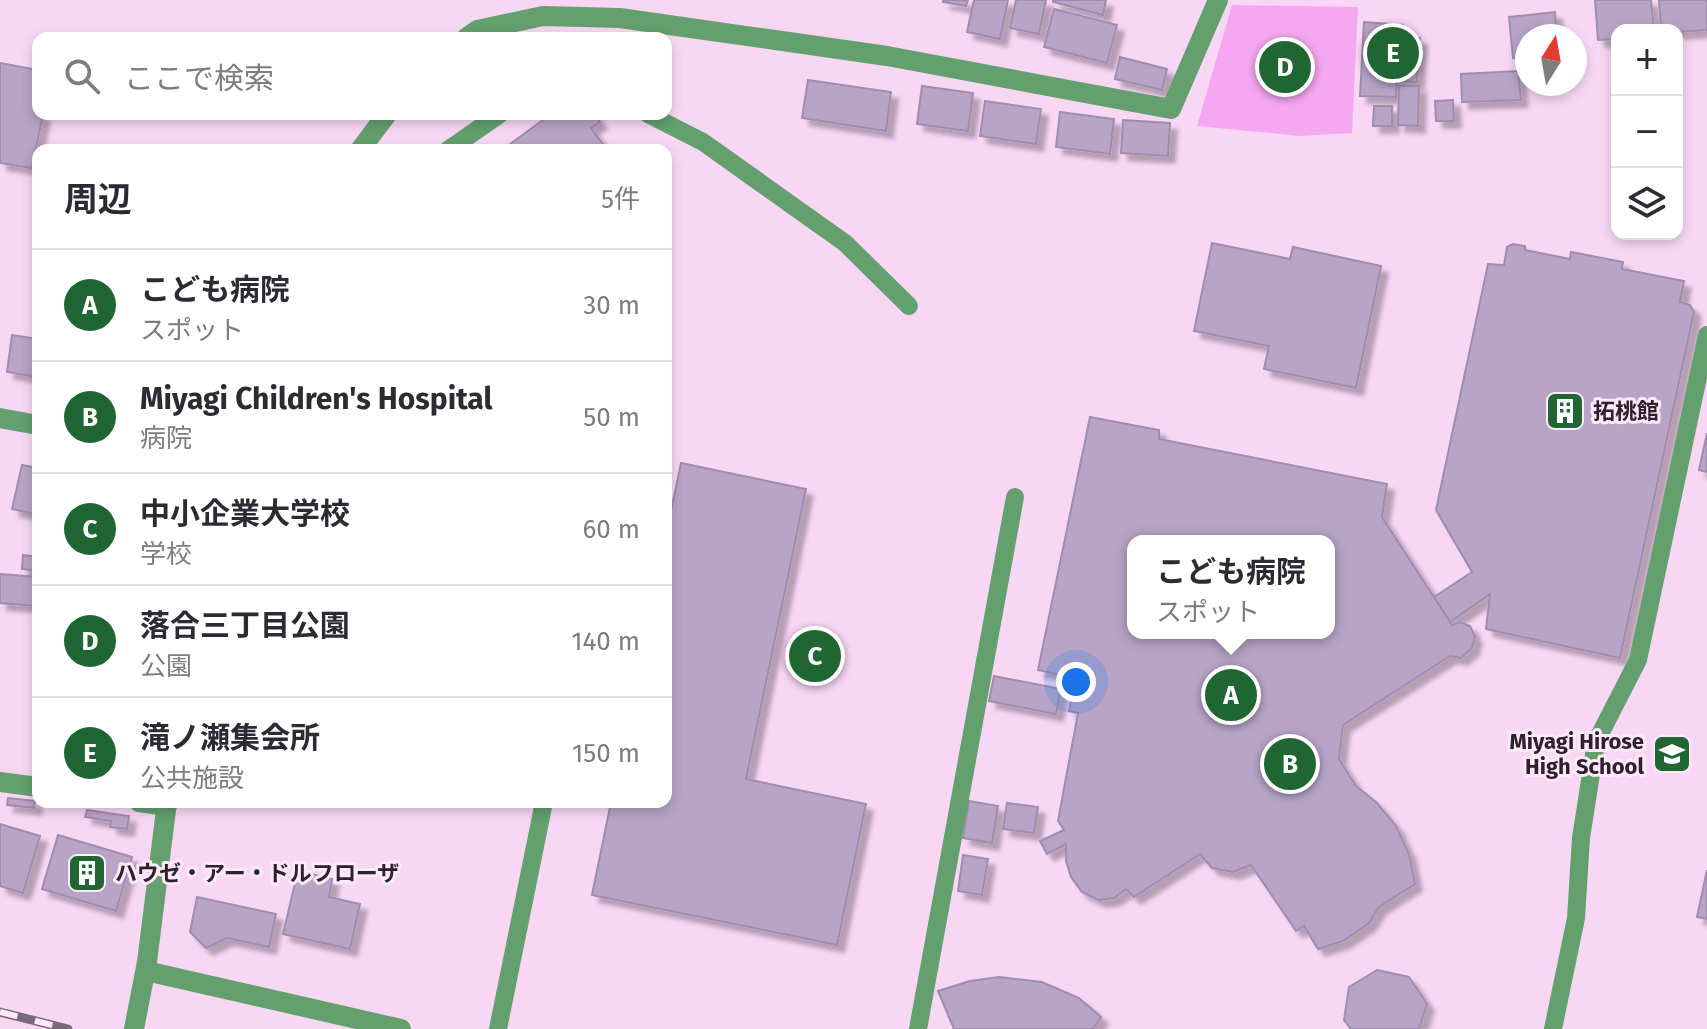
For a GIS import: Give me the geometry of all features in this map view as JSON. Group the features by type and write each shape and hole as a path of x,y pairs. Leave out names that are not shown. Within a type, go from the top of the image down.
{"street":[{"path":"474,32 543,16 620,18 887,56 1171,109 1218,0"},
{"path":"364,144 382,120"},
{"path":"0,418 32,424"},
{"path":"0,782 32,786"},
{"path":"134,1029 146,971 166,808"},
{"path":"146,971 401,1029"}],"lane":[{"path":"457,144 491,120"},
{"path":"660,120 703,142 845,243 909,306"},
{"path":"1553,1029 1576,918 1581,838 1596,742 1638,660 1707,335"},
{"path":"918,1029 1015,497"},
{"path":"498,1029 543,808"}],"shaded area":[{"path":"1232,5 1358,7 1352,133 1300,136 1197,126"}],"building":[{"path":"943,0 968,0 966,6"},
{"path":"974,0 1008,0 1000,39 967,32"},
{"path":"1016,0 1046,0 1039,34 1010,28"},
{"path":"1053,0 1106,0 1103,15"},
{"path":"1595,0 1651,0 1653,24 1611,24 1611,39 1598,40"},
{"path":"1659,0 1707,0 1707,30 1683,32 1683,24 1661,24"},
{"path":"1054,9 1117,25 1107,63 1044,47"},
{"path":"1555,12 1556,24 1515,24 1513,58 1509,17"},
{"path":"1364,22 1403,25 1402,37 1420,38 1417,82 1397,81 1396,97 1360,96"},
{"path":"1120,57 1167,69 1162,90 1115,79"},
{"path":"0,63 32,69 32,120 42,120 37,144 32,144 32,168 0,163"},
{"path":"1515,71 1515,96 1521,96 1521,100 1462,102 1461,74"},
{"path":"808,80 891,92 886,131 802,118"},
{"path":"922,86 973,93 968,131 917,124"},
{"path":"1399,86 1419,86 1418,126 1398,125"},
{"path":"1453,100 1454,121 1436,121 1435,101"},
{"path":"985,101 1041,109 1036,144 980,136"},
{"path":"1374,106 1392,106 1392,126 1373,126"},
{"path":"1060,112 1114,119 1110,154 1056,147"},
{"path":"543,120 600,122 591,128 603,144 510,144"},
{"path":"1123,120 1170,123 1168,156 1121,153"},
{"path":"1212,243 1290,259 1293,247 1381,266 1356,388 1264,369 1269,346 1194,331"},
{"name":"拓桃館","path":"1513,244 1525,246 1525,250 1570,259 1571,252 1623,262 1622,269 1684,281 1680,302 1690,305 1694,312 1620,658 1486,629 1490,594 1450,622 1434,597 1472,572 1436,510 1488,264 1504,265 1507,247"},
{"path":"12,335 32,338 32,376 7,372"},
{"path":"1090,417 1159,430 1159,439 1387,484 1382,517 1452,625 1460,622 1470,626 1475,637 1472,648 1461,658 1450,656 1343,725 1339,759 1356,786 1377,803 1396,826 1409,854 1415,884 1379,907 1369,923 1343,941 1318,949 1304,926 1296,931 1251,865 1233,872 1212,868 1200,854 1134,897 1126,889 1114,898 1099,900 1082,892 1071,877 1066,861 1066,844 1047,854 1040,841 1064,830 1058,821 1078,713 1069,711 1075,678 1038,670"},
{"path":"1707,433 1707,472 1699,470"},
{"path":"681,463 806,489 746,779 866,804 837,945 592,895 610,808 672,808 672,506"},
{"path":"22,465 32,467 32,514 12,509"},
{"path":"23,555 32,556 32,570 22,569"},
{"path":"0,574 32,577 32,606 0,603"},
{"path":"994,676 1061,689 1056,714 989,701"},
{"path":"8,798 32,801 32,808 7,805"},
{"path":"969,801 998,806 992,843 963,838"},
{"path":"1007,803 1038,807 1034,833 1003,829"},
{"path":"87,810 129,816 127,829 110,827 111,821 85,817"},
{"path":"0,824 40,836 23,893 0,886"},
{"name":"ハウゼ・アー・ドルフローザ","path":"58,835 132,857 116,911 42,889"},
{"path":"963,855 988,859 982,895 958,891"},
{"path":"1707,870 1707,919 1697,917"},
{"path":"298,871 332,879 329,897 360,904 350,949 283,934"},
{"path":"197,897 276,914 269,947 227,938 206,948 190,932"},
{"path":"1377,970 1409,977 1427,1004 1419,1029 1351,1029 1344,1020 1349,987"},
{"path":"999,977 1042,982 1079,998 1101,1017 1093,1029 954,1029 938,991 970,981"}],"railway":[{"path":"0,1012 68,1029"}],"place":[{"name":"滝ノ瀬集会所","path":"1393,53"},
{"name":"落合三丁目公園","path":"1285,67"},
{"name":"拓桃館","path":"1565,411"},
{"name":"中小企業大学校","path":"815,656"},
{"name":"こども病院","path":"1231,695"},
{"name":"Miyagi Hirose High School","path":"1672,754"},
{"name":"Miyagi Children's Hospital","path":"1290,764"},
{"name":"ハウゼ・アー・ドルフローザ","path":"87,873"}]}
